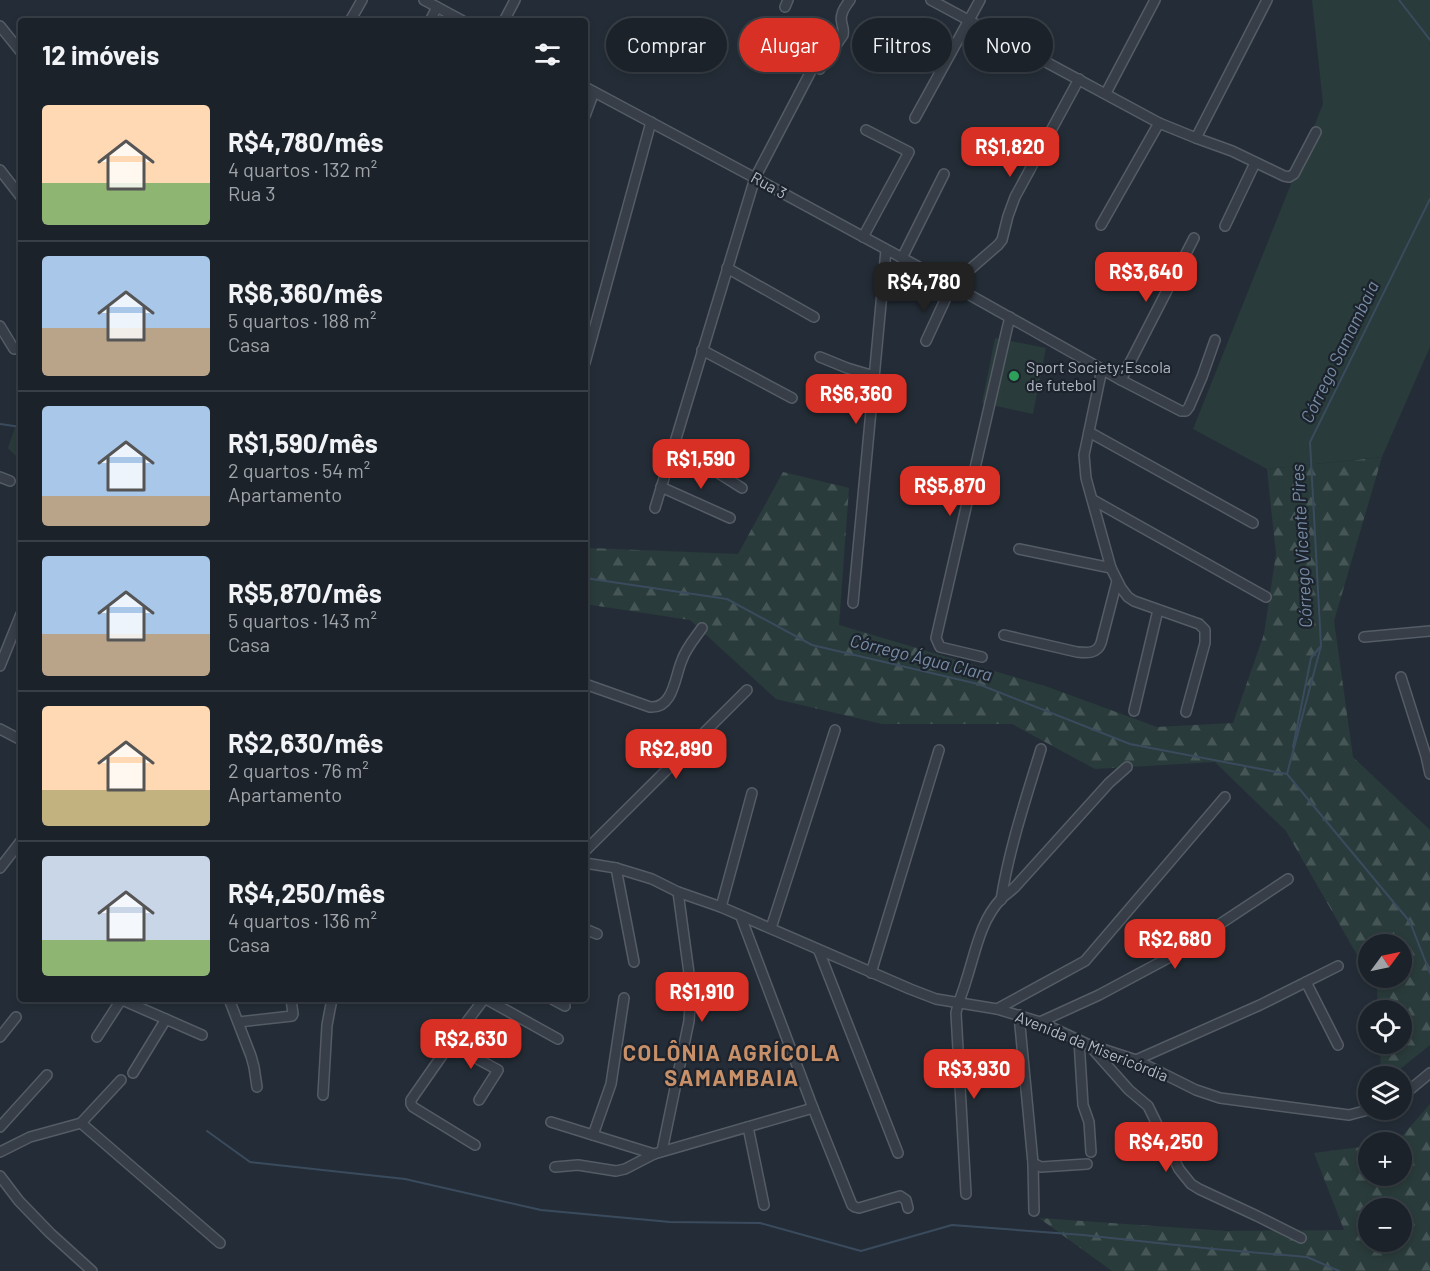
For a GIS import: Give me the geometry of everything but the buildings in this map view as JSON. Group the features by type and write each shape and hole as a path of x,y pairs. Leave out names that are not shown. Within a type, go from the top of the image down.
{"street":[{"path":"352,18 362,0"},
{"path":"424,0 457,18"},
{"path":"506,18 515,0"},
{"path":"840,39 844,30 841,17 850,0"},
{"path":"931,0 965,18"},
{"path":"970,18 980,0"},
{"path":"1106,93 1155,0"},
{"path":"1196,138 1268,0"},
{"path":"432,18 437,7"},
{"path":"0,26 18,48"},
{"path":"915,118 964,29"},
{"path":"1053,65 1159,123 1232,151 1289,177 1294,174 1316,132"},
{"path":"655,508 755,177 810,73"},
{"path":"926,341 952,285 1002,240 1012,203 1079,79"},
{"name":"Rua 3","path":"588,89 755,177 1179,411 1184,411 1189,407 1215,340"},
{"path":"588,108 594,92"},
{"path":"588,352 651,122"},
{"path":"1101,225 1159,123"},
{"path":"863,237 909,152 866,130"},
{"path":"1225,226 1255,163"},
{"path":"0,171 18,193"},
{"path":"902,258 944,174"},
{"path":"1121,380 1194,238"},
{"path":"853,603 886,250"},
{"path":"727,268 814,317"},
{"path":"982,657 940,647 936,638 1010,317"},
{"path":"0,326 14,349"},
{"path":"702,350 792,398"},
{"path":"820,357 874,376"},
{"path":"1102,369 1084,463 1086,478 1111,568 1128,597 1198,624 1205,630 1205,643 1186,712"},
{"path":"1089,432 1253,523"},
{"path":"674,445 742,488"},
{"path":"661,487 730,518"},
{"path":"1093,500 1266,597"},
{"path":"1019,549 1111,568"},
{"path":"1004,635 1077,652 1094,652 1100,647 1117,581"},
{"path":"1134,711 1158,610"},
{"path":"0,666 18,621"},
{"path":"588,685 650,707 660,705 673,690 682,659 702,628"},
{"path":"1364,637 1430,632"},
{"path":"1401,677 1428,755 1430,774"},
{"path":"588,848 747,690"},
{"path":"0,729 18,738"},
{"path":"771,928 835,730"},
{"path":"1001,900 1009,862 1041,749"},
{"path":"871,972 939,750"},
{"path":"966,1194 956,1013 957,1003 985,925 1001,900 1016,887 1108,783 1127,767"},
{"path":"721,907 752,793"},
{"path":"997,1009 1086,961 1225,797"},
{"path":"0,868 18,845"},
{"name":"Avenida da Misericórdia","path":"588,863 616,868 652,879 678,892 721,907 819,951 936,999 997,1009 1040,1022 1083,1042 1136,1060 1196,1090 1220,1098 1349,1115 1358,1113"},
{"path":"616,868 634,962"},
{"path":"1040,1022 1099,995 1170,957 1288,879"},
{"path":"658,1152 689,1021 691,1003 678,892"},
{"path":"741,917 852,1204 855,1208 859,1208 900,1196 906,1200 908,1208"},
{"path":"588,930 597,934"},
{"path":"819,951 898,1153"},
{"path":"1136,1060 1240,1015 1338,966"},
{"path":"1306,982 1338,1045"},
{"path":"593,1135 611,1084 624,998"},
{"path":"97,1037 118,1002"},
{"path":"127,1002 202,1035"},
{"path":"230,1002 254,1067 257,1087"},
{"path":"238,1022 292,1016 291,1002"},
{"path":"323,1095 327,1025 331,1002"},
{"path":"476,1145 413,1107 411,1100 483,1002"},
{"path":"490,1002 558,1039"},
{"path":"558,1002 565,1006"},
{"path":"1019,1015 1033,1163 1034,1211"},
{"path":"0,1037 16,1017"},
{"path":"133,1073 166,1019"},
{"path":"1083,1042 1083,1105 1089,1122 1091,1152"},
{"path":"1083,1042 1148,1106 1179,1169 1191,1184 1301,1238"},
{"path":"450,1044 498,1070 479,1100"},
{"path":"1412,1088 1430,1073"},
{"path":"0,1127 47,1075"},
{"path":"0,1152 30,1137 81,1122 121,1080"},
{"path":"555,1167 578,1165 616,1171 625,1169 658,1152 813,1108"},
{"path":"81,1122 220,1243"},
{"path":"551,1122 658,1152"},
{"path":"748,1127 764,1205"},
{"path":"1033,1163 1041,1167 1087,1164"},
{"path":"0,1176 19,1202 92,1271"}],"green space":[{"path":"1312,0 1430,0 1430,347 1382,457 1267,469 1193,429 1323,104"},
{"name":"Sport Society;Escola de futebol","path":"995,338 1046,348 1033,414 982,403"},
{"path":"18,419 18,458 8,448"},
{"path":"1382,457 1334,621 1353,757 1430,830 1430,1045 1404,1066 1381,1066 1380,1054 1412,1054 1412,1000 1378,1000 1376,988 1412,988 1412,934 1358,934 1358,957 1286,831 1215,762 1095,769 1012,724 882,724 776,699 690,620 588,604 588,548 738,554 783,472 849,488 839,625 1048,687 1157,727 1233,723 1264,634 1276,554 1267,469"},
{"path":"1430,1104 1430,1271 1112,1271 1039,1218 1227,1231 1344,1230 1314,1153 1358,1147 1358,1186 1412,1186 1412,1132 1406,1132"}],"waterway":[{"path":"1399,0 1430,40"},
{"name":"Córrego Água Clara","path":"588,578 727,599 812,645 978,684 1130,744 1287,774 1321,646 1310,442 1430,199"},
{"path":"0,424 18,427"},
{"name":"Córrego Vicente Pires","path":"1293,747 1311,658 1320,647"},
{"name":"Córrego Vicente Pires","path":"1287,774 1410,922 1430,973"},
{"path":"207,1131 250,1162 405,1179 541,1210 670,1222 760,1223 861,1251 952,1225 1083,1235 1307,1257 1339,1271"}],"place":[{"name":"Sport Society;Escola de futebol","path":"1014,376"}],"district":[{"name":"COLÔNIA AGRÍCOLA SAMAMBAIA","path":"732,1066"}],"water label":[{"name":"Córrego Samambaia","path":"1340,352"}]}
